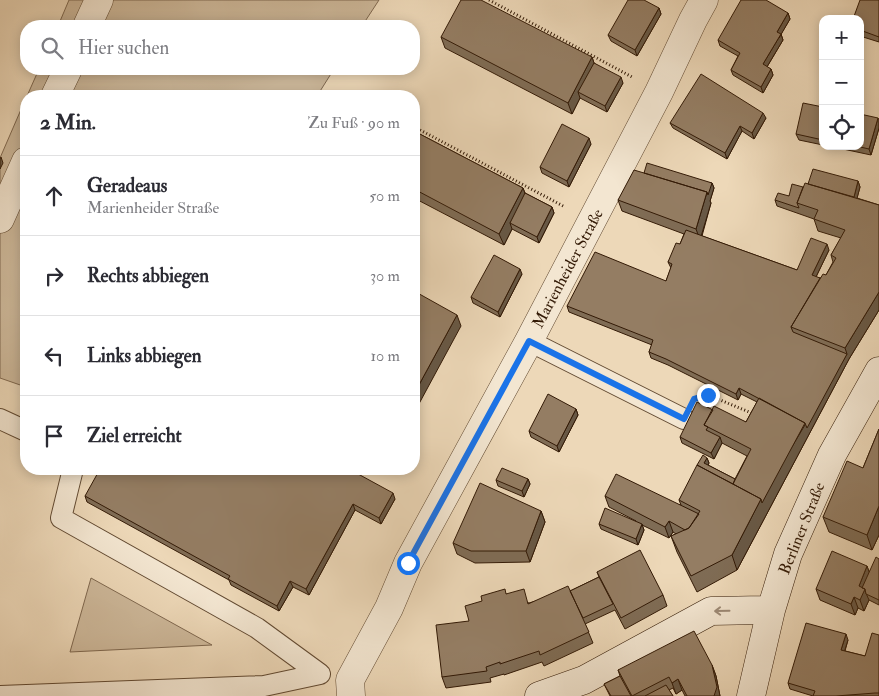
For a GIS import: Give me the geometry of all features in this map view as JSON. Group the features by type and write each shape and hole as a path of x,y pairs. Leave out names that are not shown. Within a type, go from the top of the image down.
{"street":[{"path":"90,20 99,0"},
{"name":"Marienheider Straße","path":"350,688 389,608 408,563 529,341 659,92 704,0"},
{"path":"59,90 65,75"},
{"path":"0,220 20,175"},
{"name":"Berliner Straße","path":"751,696 771,610 788,554 832,455 879,371"},
{"path":"539,696 584,680 711,611 771,610"}],"lane":[{"path":"529,341 684,419"},
{"path":"0,420 20,428"},
{"path":"71,475 61,518 257,628 320,674 350,688"},
{"path":"0,696 264,686 320,674"}],"path":[{"path":"489,0 659,92"},
{"path":"420,130 591,221"},
{"path":"684,419 694,399 708,395 759,416"}],"shaded area":[{"path":"69,0 379,0 366,20 61,20"},
{"path":"36,75 330,75 321,90 30,90"},
{"path":"20,112 20,385 0,378 0,158"},
{"path":"91,578 212,645 70,652"}],"building":[{"path":"461,0 481,0 592,57 568,103 441,37"},
{"path":"628,0 644,0 659,8 635,50 608,35"},
{"path":"741,0 766,0 788,13 777,32 781,34 763,64 771,69 761,87 731,70 740,53 718,40"},
{"path":"860,0 879,0 879,37 864,31 864,15 854,15"},
{"path":"594,63 621,77 605,106 578,92"},
{"path":"701,74 763,113 752,133 740,126 725,153 670,123"},
{"path":"803,103 819,106 819,139 796,134"},
{"path":"864,115 878,118 869,149 864,148"},
{"path":"562,124 589,138 567,181 540,167"},
{"path":"420,134 523,188 499,234 420,192"},
{"path":"647,163 712,183 708,195 707,192 644,173"},
{"path":"813,169 858,181 854,197 808,184"},
{"path":"634,170 707,192 696,229 618,200"},
{"path":"805,183 879,205 879,292 845,348 791,327 823,274 826,275 836,258 831,255 845,230 814,219 818,210 797,203"},
{"path":"792,184 803,187 797,203 799,208 775,200 778,193 789,196"},
{"path":"525,193 552,207 537,237 510,223"},
{"path":"686,230 797,270 811,238 827,244 812,275 820,278 791,327 793,332 847,354 807,428 805,423 739,388 736,394 649,352 653,340 567,306 595,252 666,281 672,264 668,262 676,243 680,244"},
{"path":"494,255 520,269 498,312 471,297"},
{"path":"420,294 457,315 420,383"},
{"path":"548,394 576,409 557,446 529,431"},
{"path":"759,398 805,423 762,503 761,499 733,484 751,449 704,425 714,406 746,422"},
{"path":"697,402 713,410 704,425 708,427 706,430 720,437 711,453 680,437"},
{"path":"879,429 879,506 867,535 823,517 847,461 863,468"},
{"path":"703,455 707,458 704,463 735,479 733,484 697,465"},
{"path":"697,465 761,499 732,555 691,576 671,536 689,528 700,511 679,500"},
{"path":"502,468 528,479 522,491 496,480"},
{"path":"616,474 699,514 689,528 685,530 669,521 665,527 605,496"},
{"path":"97,475 360,475 393,493 379,518 353,504 306,589 290,581 277,606 228,579 230,576 85,496"},
{"path":"480,483 541,511 526,551 471,551 453,543"},
{"path":"605,508 642,524 636,539 599,524"},
{"path":"640,550 663,595 621,618 597,572"},
{"path":"832,551 867,566 859,586 865,589 860,600 854,597 851,604 816,589"},
{"path":"876,557 879,559 879,600 866,594 865,589 862,588"},
{"path":"599,577 613,604 583,618 570,591"},
{"path":"568,586 589,632 540,655 539,651 486,667 487,671 442,677 436,625 469,621 465,606 482,601 481,596 505,589 506,594 524,589 528,604"},
{"path":"806,623 846,634 841,650 865,656 872,633 879,635 879,693 813,696 815,691 788,683"},
{"path":"694,631 712,665 717,687 714,696 687,696 678,679 672,683 669,677 632,696 618,670"},
{"path":"620,676 631,696 611,696 604,684"},
{"path":"666,685 673,696 645,696"}],"route":[{"path":"408,563 529,341 684,419 694,399 708,395"}]}
